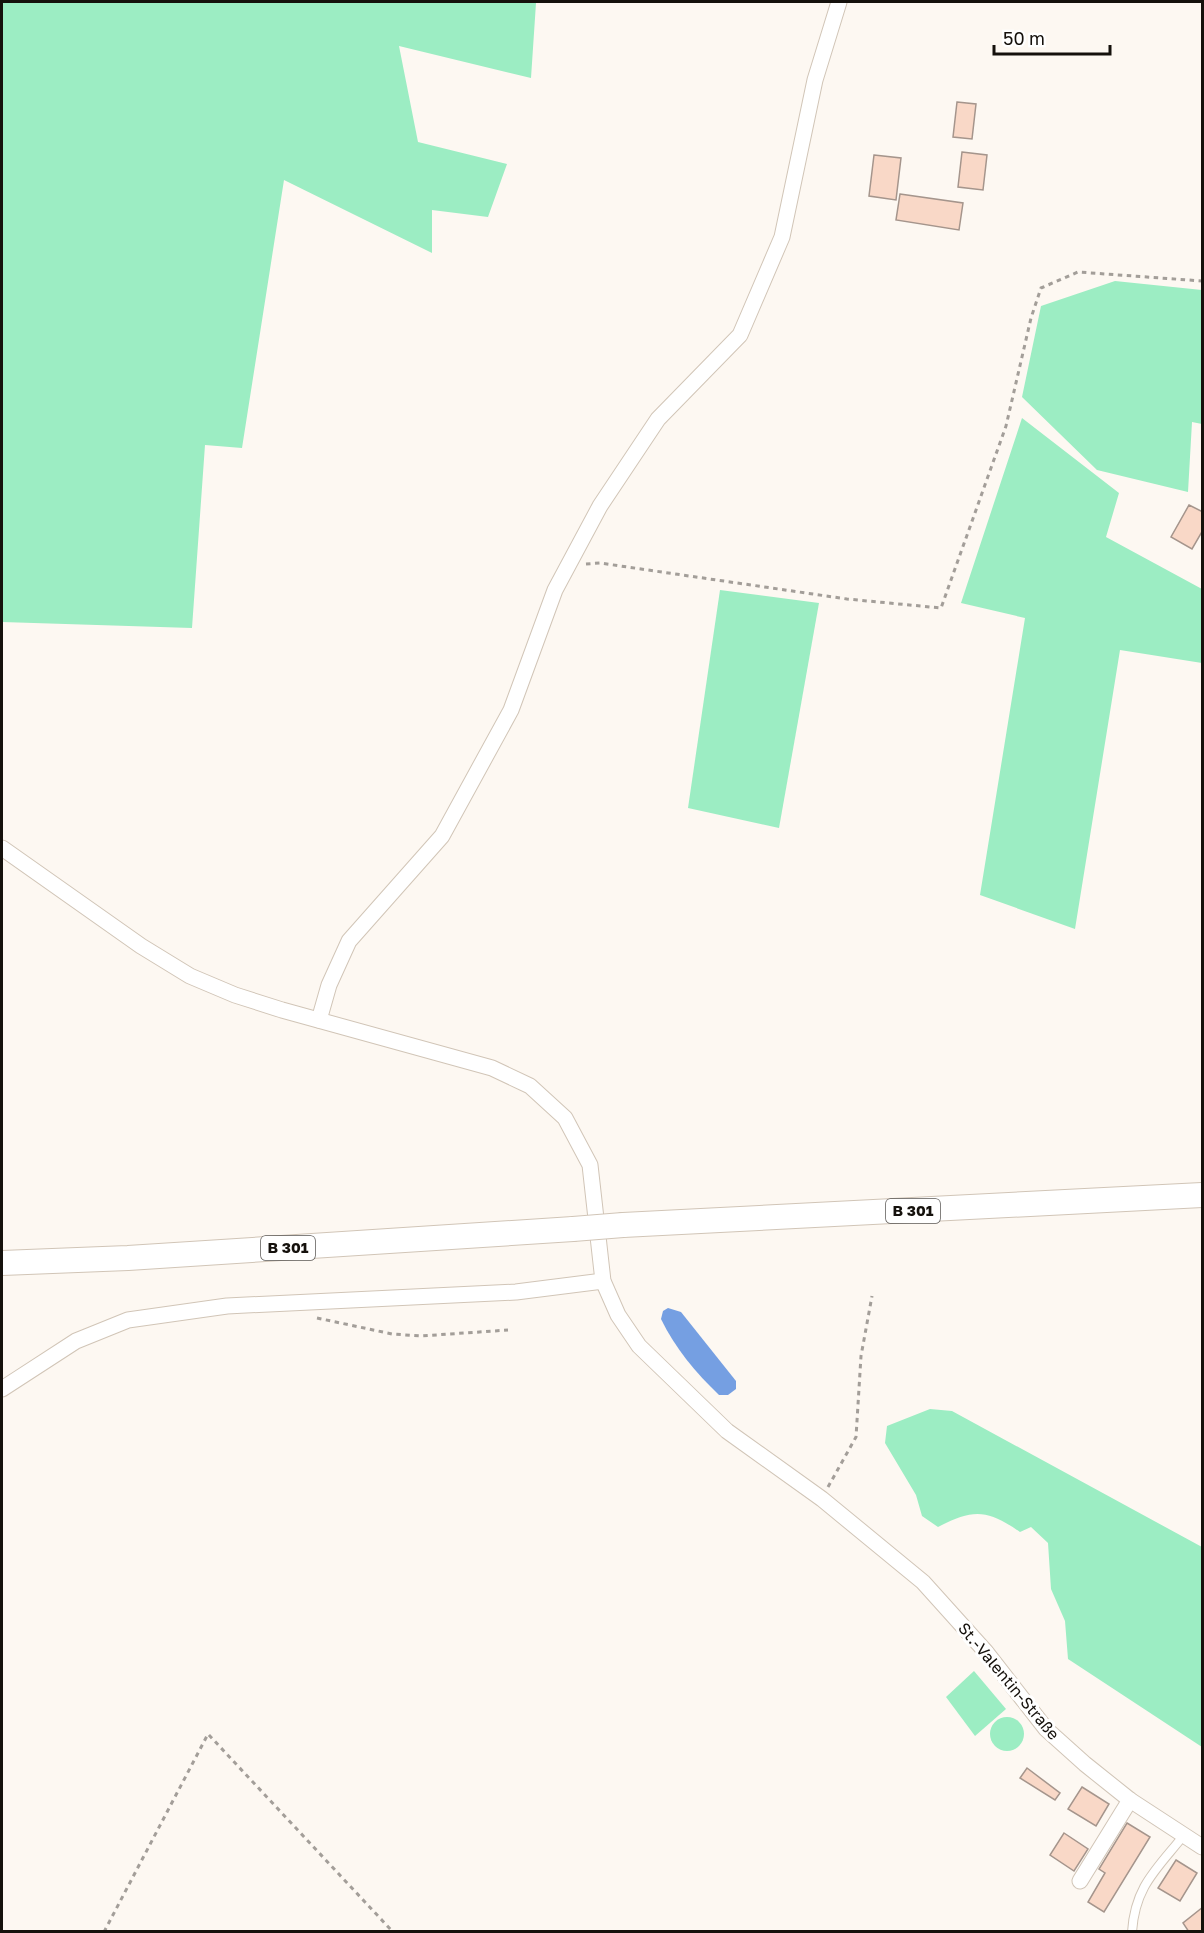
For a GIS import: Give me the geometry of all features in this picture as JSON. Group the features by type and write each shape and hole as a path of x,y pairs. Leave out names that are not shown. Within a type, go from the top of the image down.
{"main road":[{"name":"B 301","path":"2,1263 128,1258 623,1225 1203,1195"}],"street":[{"path":"319,1020 329,985 349,940 442,836 512,710 555,590 600,506 658,419 740,335 782,237 816,80 839,2"},
{"name":"St.-Valentin-Straße","path":"2,848 141,946 190,976 235,995 492,1068 530,1086 565,1118 590,1165 603,1281 618,1315 639,1346 658,1367 727,1431 822,1499 911,1570 986,1652 1046,1729 1130,1800 1203,1847"},
{"path":"2,1389 75,1341 128,1320 227,1306 516,1292 603,1281"},
{"path":"1080,1881 1130,1800"}],"lane":[{"path":"1132,1932 1133,1908 1141,1891 1184,1835"}],"path":[{"path":"569,564 600,563 848,599 942,608 1006,426 1031,318 1041,288 1078,272 1203,281"},
{"path":"822,1499 856,1437 861,1356 872,1296"},
{"path":"286,1304 298,1314 392,1334 421,1336 508,1330"},
{"path":"104,1932 208,1734 393,1932"}],"green space":[{"path":"2,2 536,3 531,78 399,46 418,142 507,164 488,217 432,210 432,253 284,180 242,448 205,445 192,628 2,622"},
{"path":"1115,281 1202,290 1202,424 1192,422 1188,492 1097,470 1022,397 1041,306"},
{"path":"1022,418 1119,493 1106,537 1202,589 1202,663 1120,650 1075,929 980,895 1025,618 961,603"},
{"path":"720,590 819,603 779,828 688,808"},
{"path":"930,1409 952,1411 1202,1547 1202,1747 1068,1659 1065,1621 1051,1589 1048,1543 1031,1527 1020,1532 999,1519 971,1514 938,1527 922,1516 916,1495 885,1443 887,1426"},
{"path":"974,1671 1006,1709 975,1736 946,1697"},
{"path":"1007,1717 1019,1722 1024,1734 1019,1746 1007,1751 995,1746 990,1734 995,1722"}],"water":[{"path":"668,1308 681,1312 736,1381 736,1389 728,1395 719,1395 694,1369 679,1350 661,1319 663,1311"}],"building":[{"path":"957,102 976,104 972,139 953,137"},
{"path":"962,152 987,155 983,190 958,187"},
{"path":"874,155 901,158 896,200 869,196"},
{"path":"900,194 963,203 959,230 896,220"},
{"path":"1189,505 1203,512 1203,530 1192,549 1171,537"},
{"path":"1027,1768 1060,1793 1055,1800 1020,1778"},
{"path":"1082,1787 1109,1804 1096,1826 1068,1809"},
{"path":"1127,1823 1150,1837 1104,1912 1088,1902 1105,1873 1099,1869"},
{"path":"1064,1833 1088,1849 1074,1871 1050,1855"},
{"path":"1176,1860 1197,1873 1180,1901 1158,1888"},
{"path":"1203,1907 1203,1932 1189,1932 1183,1923"}]}
